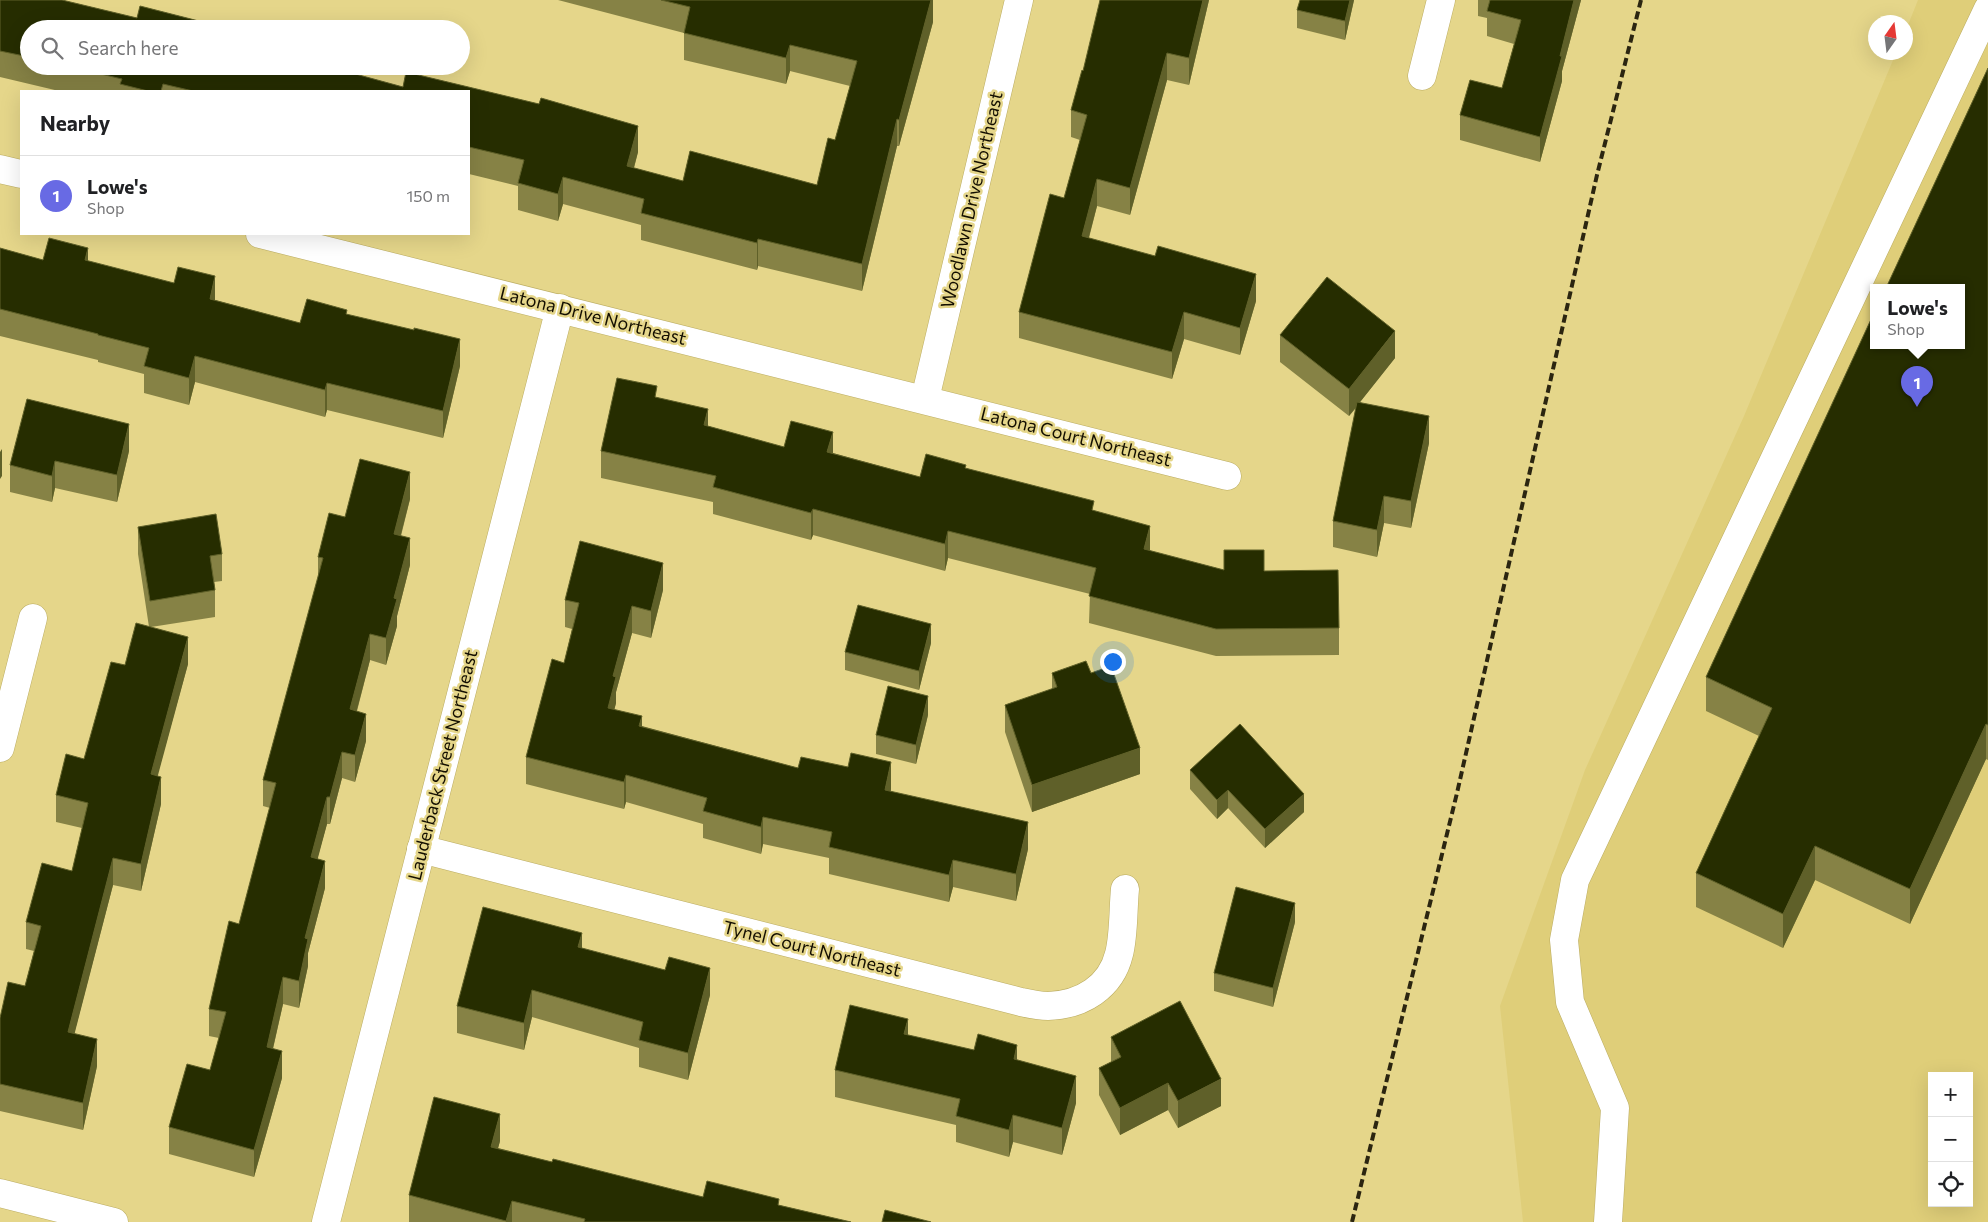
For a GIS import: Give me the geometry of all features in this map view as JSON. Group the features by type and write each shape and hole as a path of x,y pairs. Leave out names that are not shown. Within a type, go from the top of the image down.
{"street":[{"name":"Woodlawn Drive Northeast","path":"925,399 1020,0"},
{"path":"1422,76 1441,0"},
{"path":"1608,1222 1615,1108 1570,1002 1564,940 1575,880 1988,9"},
{"path":"0,169 20,174"},
{"name":"Latona Drive Northeast","path":"264,235 925,399"},
{"name":"Lauderback Street Northeast","path":"326,1222 560,308"},
{"name":"Latona Court Northeast","path":"925,399 1227,476"},
{"path":"0,748 33,618"},
{"name":"Tynel Court Northeast","path":"421,849 1012,1000 1048,1006 1073,1002 1096,990 1112,974 1120,952 1124,889"},
{"path":"0,1193 114,1222"}],"shaded area":[{"path":"1918,0 1988,0 1988,1222 1523,1222 1500,1006 1585,770 1744,416 1893,60 1913,60 1912,15"}],"building":[{"path":"0,0 62,0 137,18 140,6 195,20 20,20 20,55 0,51"},
{"path":"661,0 931,0 899,120 897,119 862,264 758,239 757,243 641,213 644,199 563,177 558,194 518,183 524,160 470,147 470,90 189,90 163,84 161,90 144,90 120,84 122,79 105,75 359,75 403,87 405,75 418,75 539,104 541,98 638,126 627,166 683,181 690,151 817,185 828,138 835,140 857,61 790,45 786,58 684,33 690,7"},
{"path":"1100,0 1203,0 1189,58 1167,53 1130,188 1097,179 1082,236 1155,256 1158,246 1256,274 1240,328 1184,312 1172,352 1019,312 1050,194 1064,198 1087,115 1071,110 1083,71"},
{"path":"1300,0 1350,0 1345,21 1297,10"},
{"path":"1490,0 1574,0 1560,56 1562,56 1540,137 1460,115 1470,80 1502,88 1521,20 1487,11"},
{"path":"1988,68 1988,725 1986,724 1910,889 1815,846 1783,914 1696,873 1772,708 1706,677 1870,322 1870,349 1965,349 1965,284 1888,284"},
{"path":"49,238 88,248 85,260 174,283 178,267 215,276 210,299 300,323 307,299 347,310 346,314 460,339 443,411 327,383 325,390 195,356 189,378 144,366 149,348 0,309 0,248 43,260"},
{"path":"1327,277 1395,331 1349,389 1280,335"},
{"path":"617,378 657,386 655,397 708,409 704,425 784,447 791,421 833,432 827,452 920,477 926,454 966,465 965,468 1094,501 1092,510 1150,526 1144,549 1224,570 1224,550 1264,550 1264,571 1338,570 1339,628 1216,629 1089,596 1096,568 948,531 945,544 813,509 811,513 713,487 716,476 601,451"},
{"path":"27,399 129,424 117,475 55,461 52,476 10,465"},
{"path":"1357,402 1429,416 1411,501 1384,496 1377,530 1333,521"},
{"path":"360,459 410,472 394,534 410,538 394,598 397,599 386,638 370,634 350,709 366,714 355,755 342,752 330,797 327,797 311,857 325,861 305,938 308,939 299,981 283,977 267,1047 282,1051 254,1150 169,1127 187,1064 210,1070 226,1012 209,1009 229,921 239,924 276,783 263,780 323,558 318,557 329,513 345,517"},
{"path":"216,514 222,554 210,556 215,590 150,601 138,527"},
{"path":"580,541 663,563 651,611 632,606 613,676 616,677 608,708 642,716 639,726 798,768 801,757 848,767 851,753 891,762 885,790 1028,822 1016,874 953,860 949,875 829,847 832,832 763,817 761,827 703,811 707,798 626,775 624,782 526,757 552,659 564,663 579,603 565,600"},
{"path":"858,605 931,624 919,671 845,652"},
{"path":"136,623 188,637 151,774 161,777 141,864 113,858 68,1032 97,1039 83,1103 0,1084 0,1018 8,982 25,986 41,926 26,922 42,863 72,871 88,803 56,795 66,754 84,759 111,662 125,665"},
{"path":"1086,661 1091,673 1111,666 1140,748 1032,785 1005,705 1057,687 1052,673"},
{"path":"888,686 928,696 916,745 876,735"},
{"path":"1240,724 1304,794 1265,829 1228,790 1217,800 1190,770"},
{"path":"1236,887 1295,903 1273,988 1214,973"},
{"path":"483,907 582,933 578,947 665,970 669,957 710,968 688,1053 639,1040 643,1022 532,990 524,1023 457,1006"},
{"path":"1180,1001 1221,1079 1178,1101 1168,1083 1120,1108 1099,1068 1121,1057 1111,1037"},
{"path":"850,1005 908,1019 904,1034 974,1050 978,1034 1017,1045 1014,1059 1076,1076 1062,1128 1013,1115 1009,1130 956,1116 960,1099 835,1070"},
{"path":"434,1097 500,1114 491,1147 552,1162 553,1159 703,1197 707,1181 779,1199 778,1205 851,1222 584,1222 585,1219 512,1201 506,1221 409,1195"},
{"path":"885,1210 931,1222 882,1222"}],"railway":[{"path":"1352,1222 1457,793 1597,175 1641,0"}],"place":[{"name":"Lowe's","path":"1917,407"}]}
